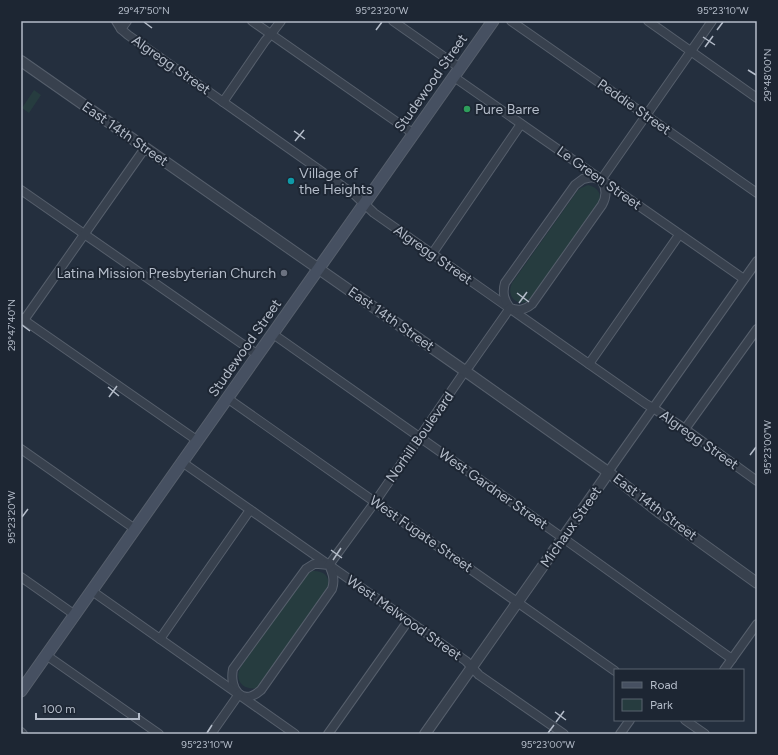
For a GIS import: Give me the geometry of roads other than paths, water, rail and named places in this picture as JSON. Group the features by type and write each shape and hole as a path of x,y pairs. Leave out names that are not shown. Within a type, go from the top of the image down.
{"main road":[{"name":"Studewood Street","path":"21,691 493,21"}],"street":[{"name":"Algregg Street","path":"116,21 121,30 128,36 355,194 374,213 757,481"},
{"path":"121,30 127,21"},
{"path":"252,21 414,134"},
{"path":"223,102 281,21"},
{"name":"Le Green Street","path":"393,21 522,124 744,280"},
{"name":"Peddie Street","path":"511,21 757,193"},
{"path":"648,21 757,98"},
{"path":"601,180 712,21"},
{"name":"East 14th Street","path":"21,61 608,472 660,513 757,583"},
{"path":"432,254 522,124"},
{"path":"145,148 85,234 22,319 198,441"},
{"path":"587,178 596,178 601,180 606,192 602,205 532,304 520,310 510,308 504,299 503,294 505,283 575,185 582,179 587,178"},
{"path":"21,190 258,355"},
{"path":"589,364 679,235"},
{"name":"Michaux Street","path":"425,734 757,261"},
{"name":"Norhill Boulevard","path":"329,565 375,502 510,308"},
{"path":"685,430 757,329"},
{"name":"West Gardner Street","path":"272,334 564,538 732,659"},
{"name":"West Fugate Street","path":"227,398 614,670"},
{"path":"21,449 135,529"},
{"name":"West Melwood Street","path":"182,462 467,662 480,674 564,734"},
{"path":"160,639 250,510"},
{"path":"314,564 329,565 334,580 332,589 261,690 250,696 239,694 234,688 232,682 233,669 306,569 314,564"},
{"path":"21,577 75,615"},
{"path":"92,591 295,734"},
{"path":"328,734 408,621"},
{"path":"725,669 757,624"},
{"path":"46,656 159,734"},
{"path":"211,734 239,694"},
{"path":"620,734 629,721"},
{"path":"688,721 705,734"}],"place":[{"name":"Pure Barre","path":"467,109"},
{"name":"Village of the Heights","path":"291,181"},
{"name":"Latina Mission Presbyterian Church","path":"284,273"}]}
